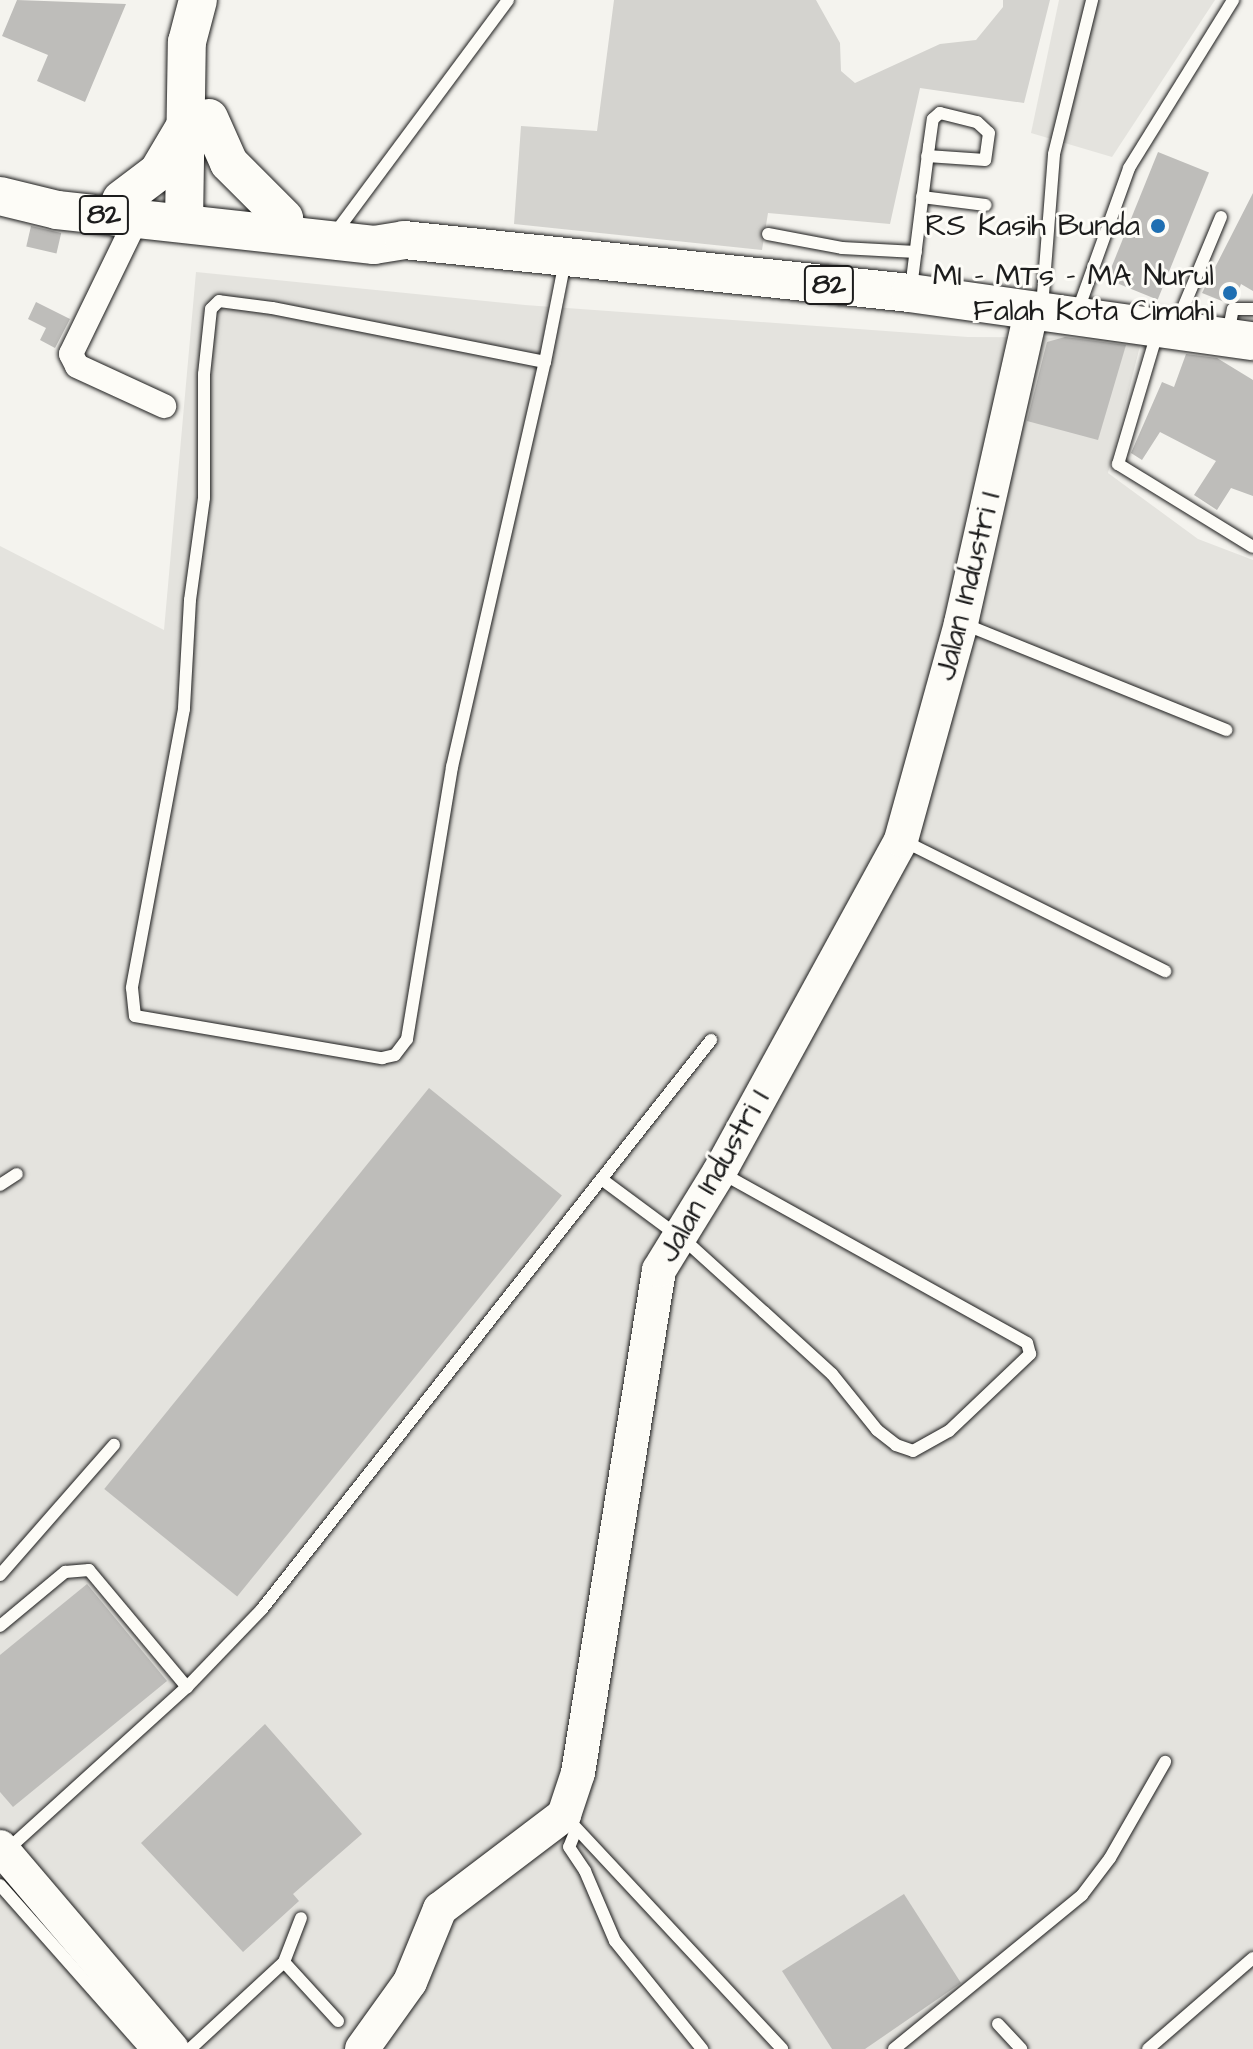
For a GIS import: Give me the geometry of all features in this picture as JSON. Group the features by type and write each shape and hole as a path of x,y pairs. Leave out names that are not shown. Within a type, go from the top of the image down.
{"main road":[{"path":"197,216 198,118 187,42 198,8"},
{"path":"129,209 198,118"},
{"path":"198,118 229,163 284,218"},
{"name":"82","path":"13,197 59,194 129,209 197,216 374,245 404,240 910,293 1240,339"},
{"name":"82","path":"197,216 284,218 375,228 404,240"},
{"name":"Jalan Industri I","path":"570,1822 659,1270 676,1236 720,1171 901,840 1050,312"},
{"path":"362,2049 410,1982 440,1909 570,1822"},
{"path":"2,1861 172,2049"}],"street":[{"path":"129,209 71,354 77,366 164,406"}],"lane":[{"path":"341,225 508,0"},
{"path":"1050,312 1054,154 1092,0"},
{"path":"1050,312 1129,168 1233,0"},
{"path":"910,293 927,156 933,119 940,113 977,122 989,133 985,160 927,156"},
{"path":"922,197 985,205"},
{"path":"1221,217 1166,328 1118,464 1253,547"},
{"path":"768,234 842,248 916,252"},
{"path":"545,362 272,308 219,301 211,309 204,374 204,498 190,600 184,709 132,988 132,1012 138,1018 382,1058 395,1055 407,1039 452,767 545,362 566,257"},
{"path":"1240,339 1232,311 1253,309"},
{"path":"961,623 1226,730"},
{"path":"901,840 1165,971"},
{"path":"145,2049 2,1861 187,1687 262,1609 604,1181 711,1040"},
{"path":"604,1181 676,1236 832,1374 877,1430 905,1448 913,1451 949,1431 1030,1354 1027,1343 720,1171"},
{"path":"0,1185 17,1174"},
{"path":"0,1575 114,1445"},
{"path":"0,1626 65,1572 89,1570 187,1687"},
{"path":"894,2049 1082,1895 1110,1858 1165,1762"},
{"path":"570,1822 569,1847 585,1871 615,1941 702,2049"},
{"path":"570,1822 651,1903 782,2049"},
{"path":"190,2049 284,1962 301,1918"},
{"path":"1148,2049 1253,1958"},
{"path":"284,1962 338,2021"},
{"path":"998,2024 1021,2049"}],"shaded area":[{"path":"614,0 816,0 840,43 841,71 855,83 940,44 976,40 1003,7 1003,0 1050,0 1024,103 920,88 890,224 768,213 762,250 514,224 521,126 597,131"},
{"path":"1059,0 1215,0 1112,157 1031,133"},
{"path":"196,272 525,305 968,337 1142,338 1108,473 1198,539 1253,560 1253,2049 0,2049 0,546 164,630"}],"building":[{"path":"17,0 126,4 85,102 37,81 48,55 2,36"},
{"name":"RS Kasih Bunda","path":"1158,152 1209,173 1158,300 1107,279"},
{"path":"1253,193 1253,291 1241,284 1235,300 1227,303 1202,293"},
{"path":"31,226 61,233 56,253 26,246"},
{"path":"36,302 70,319 55,348 40,340 46,328 28,319"},
{"path":"1065,337 1126,345 1098,440 1027,421 1047,342"},
{"path":"1186,354 1217,358 1253,380 1253,496 1231,488 1217,510 1194,495 1216,461 1160,432 1142,460 1131,453 1162,382 1174,387"},
{"path":"429,1088 562,1196 237,1597 104,1489"},
{"path":"87,1584 167,1681 13,1807 0,1792 0,1655"},
{"path":"265,1724 362,1834 293,1894 299,1901 243,1952 141,1843"},
{"path":"904,1894 961,1983 865,2049 832,2049 782,1971"}],"place":[{"name":"RS Kasih Bunda","path":"1158,226"},
{"name":"MI - MTs - MA Nurul Falah Kota Cimahi","path":"1230,293"}]}
